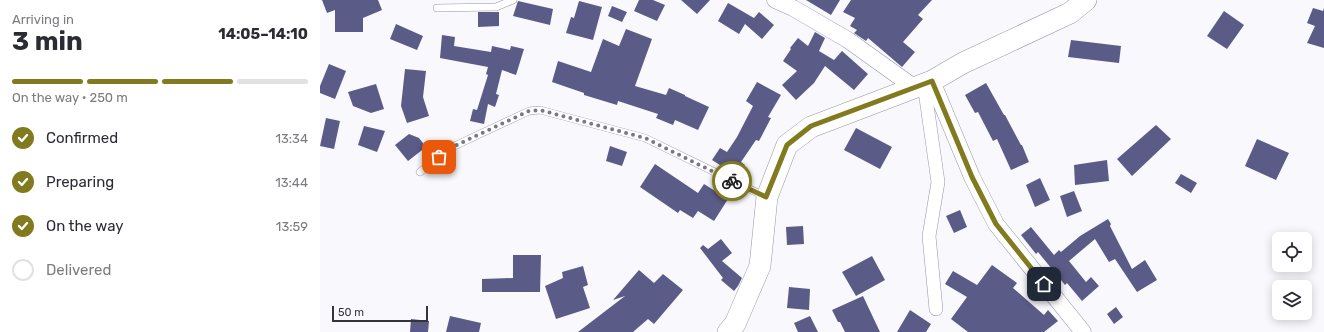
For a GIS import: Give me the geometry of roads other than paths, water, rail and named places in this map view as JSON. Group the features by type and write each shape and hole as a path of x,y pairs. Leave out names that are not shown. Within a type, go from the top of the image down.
{"main road":[{"path":"728,332 735,324 760,266 766,197 787,145 811,126 924,84 962,63 1070,13 1086,0"}],"street":[{"path":"775,0 793,8 924,84 996,224 1083,332"},
{"path":"924,84 938,182 929,236 936,310"}],"lane":[{"path":"436,8 496,7 513,0"},
{"path":"420,172 448,149 529,111 540,110 645,138 766,197"}]}
